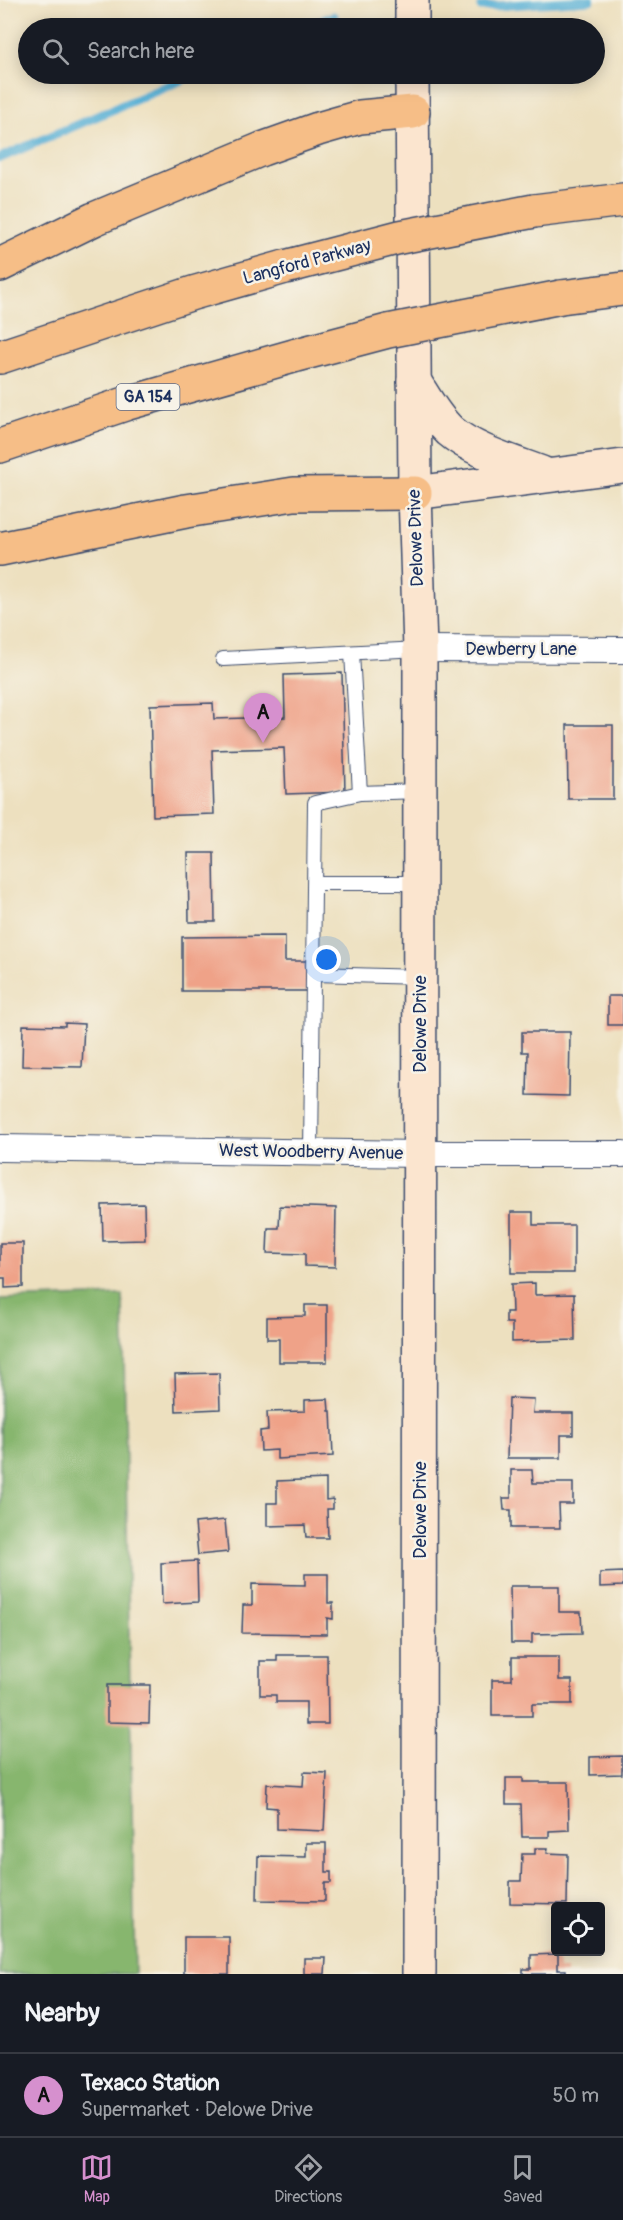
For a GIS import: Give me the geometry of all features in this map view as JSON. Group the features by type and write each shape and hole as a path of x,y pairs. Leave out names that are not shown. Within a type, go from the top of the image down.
{"highway":[{"path":"0,266 94,219 262,149 360,117 412,112"},
{"name":"Langford Parkway","path":"0,357 193,293 400,237 534,211 623,200"},
{"name":"GA 154","path":"0,446 125,404 388,331 561,297 623,289"},
{"path":"0,549 175,513 294,494 415,493"}],"street":[{"path":"412,0 412,18"},
{"name":"Delowe Drive","path":"412,84 415,493 420,649 419,1974"},
{"path":"414,381 430,407 451,432 491,454 549,476"},
{"path":"415,493 623,466"},
{"name":"Dewberry Lane","path":"420,649 623,650"},
{"name":"West Woodberry Avenue","path":"0,1148 420,1154 623,1154"}],"lane":[{"path":"223,659 420,649"},
{"path":"352,653 360,793"},
{"path":"311,1152 315,803 360,793 420,791"},
{"path":"315,883 420,883"},
{"path":"313,974 420,977"}],"green space":[{"path":"123,1295 135,1974 0,1974 0,1299"}],"building":[{"path":"342,673 345,792 286,794 284,748 212,750 214,814 153,816 150,705 213,703 214,719 285,717 284,675"},
{"path":"567,725 613,725 613,799 568,799"},
{"path":"188,853 214,853 215,922 189,922"},
{"path":"285,936 285,961 307,961 307,991 182,991 182,937"},
{"path":"608,996 623,996 623,1025 608,1025"},
{"path":"65,1023 84,1024 82,1067 22,1066 23,1025 65,1026"},
{"path":"522,1032 570,1032 569,1096 527,1095 528,1052 522,1052"},
{"path":"144,1204 145,1240 103,1241 102,1205"},
{"path":"280,1206 336,1208 335,1267 305,1266 305,1254 267,1253 268,1228 279,1228"},
{"path":"511,1212 533,1212 533,1225 574,1225 574,1273 511,1273"},
{"path":"0,1243 23,1243 23,1287 5,1288 5,1278 0,1278"},
{"path":"535,1283 535,1295 574,1294 575,1340 512,1342 512,1323 506,1323 506,1312 512,1312 511,1284"},
{"path":"305,1305 327,1305 327,1362 279,1362 279,1339 267,1339 267,1317 305,1316"},
{"path":"219,1373 220,1409 176,1411 175,1374"},
{"path":"509,1398 534,1399 533,1413 573,1413 573,1435 561,1435 561,1458 507,1458"},
{"path":"328,1399 329,1411 331,1411 333,1456 277,1459 277,1450 261,1451 260,1431 268,1430 267,1412 305,1411 305,1400"},
{"path":"511,1470 532,1470 533,1483 573,1483 573,1504 559,1504 560,1528 511,1528 511,1510 504,1510 503,1498 511,1498"},
{"path":"326,1479 326,1500 333,1499 333,1509 327,1509 328,1538 306,1538 305,1525 267,1526 267,1503 277,1503 277,1481"},
{"path":"225,1520 228,1552 198,1555 195,1523"},
{"path":"197,1561 198,1602 162,1604 161,1563"},
{"path":"623,1572 623,1586 600,1587 600,1573"},
{"path":"305,1574 328,1574 328,1603 333,1603 333,1619 327,1618 327,1634 242,1633 243,1605 252,1605 252,1584 305,1585"},
{"path":"510,1586 559,1586 559,1612 581,1612 582,1633 532,1634 532,1643 511,1643"},
{"path":"277,1655 327,1655 328,1724 306,1724 306,1702 276,1702 276,1695 260,1695 260,1661 277,1661"},
{"path":"512,1657 559,1657 559,1680 572,1680 572,1704 532,1704 532,1716 492,1716 492,1680 512,1680"},
{"path":"107,1685 150,1685 149,1723 107,1722"},
{"path":"622,1756 622,1774 590,1775 590,1757"},
{"path":"304,1772 327,1773 324,1831 277,1829 277,1808 266,1807 267,1784 303,1786"},
{"path":"506,1778 523,1778 523,1782 568,1782 569,1830 549,1831 549,1837 522,1837 521,1804 506,1804"},
{"path":"306,1843 326,1843 326,1872 331,1872 331,1883 325,1883 325,1901 257,1900 258,1856 306,1857"},
{"path":"535,1848 548,1848 547,1853 568,1854 567,1902 510,1903 510,1881 521,1881 522,1854 535,1854"},
{"path":"184,1937 229,1937 229,1974 184,1974"},
{"path":"531,1955 558,1956 558,1970 566,1970 566,1974 523,1974 523,1969 531,1969"},
{"path":"304,1958 326,1958 325,1974 304,1974"}],"waterway":[{"path":"481,7 590,0"},
{"path":"329,18 334,16"},
{"path":"0,158 172,84"}],"place":[{"name":"Texaco Station","path":"263,743"}]}
